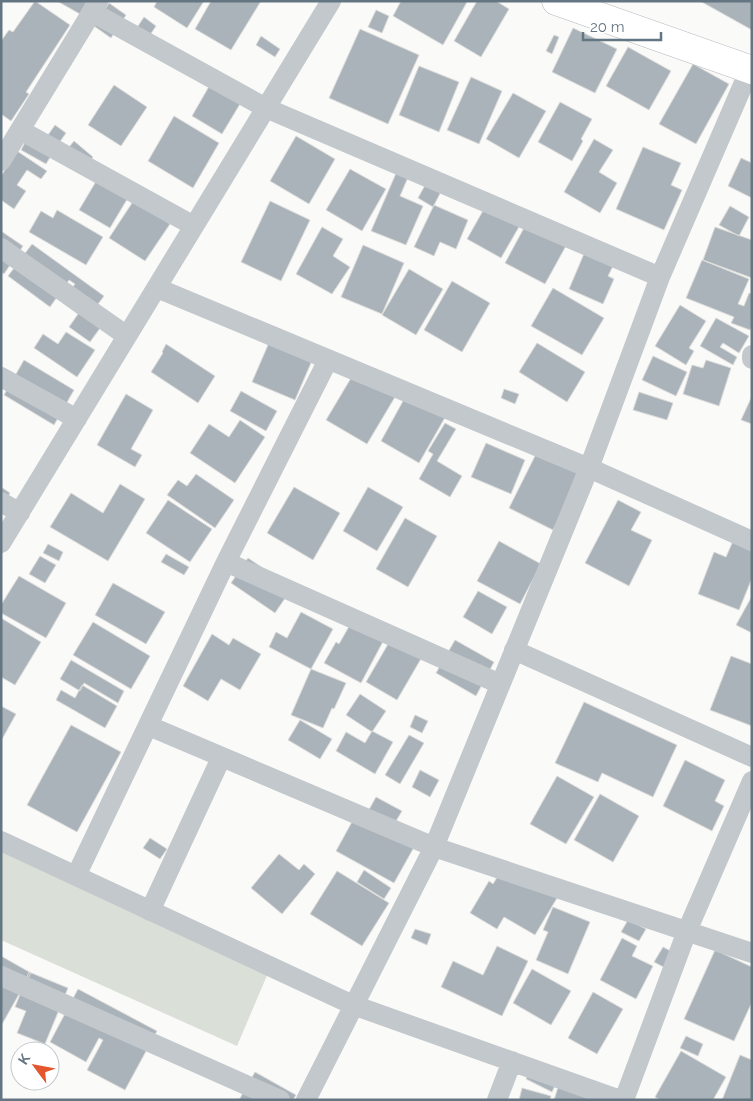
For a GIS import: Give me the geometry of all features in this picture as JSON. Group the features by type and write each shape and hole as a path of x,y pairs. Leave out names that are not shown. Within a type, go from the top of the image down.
{"main road":[{"path":"556,1 751,68"}],"street":[{"path":"1,543 331,1"},
{"path":"1,160 95,7 266,108 660,277"},
{"path":"306,1100 434,847 588,468 660,277 751,68"},
{"path":"20,130 194,226"},
{"path":"1,248 127,336"},
{"path":"157,288 588,468 752,541"},
{"path":"76,876 226,562 328,360"},
{"path":"1,377 77,418"},
{"path":"1,502 20,513"},
{"path":"226,562 500,684"},
{"path":"514,650 752,757"},
{"path":"149,726 434,847 752,953"},
{"path":"150,910 221,758"},
{"path":"624,1100 687,931 752,781"},
{"path":"1,841 353,1006 620,1100"},
{"path":"1,976 280,1100"},
{"path":"498,1100 512,1061"}],"shaded area":[{"path":"1,843 274,959 237,1046 1,940"}],"building":[{"path":"35,1 70,25 26,92 29,94 11,121 1,114 1,41 9,30 13,32"},
{"path":"57,1 87,1 80,14"},
{"path":"157,1 204,1 187,28 154,7"},
{"path":"211,1 261,1 231,50 195,29"},
{"path":"401,1 467,2 443,45 393,16"},
{"path":"477,1 496,1 509,9 481,57 454,41"},
{"path":"700,1 752,1 752,30"},
{"path":"109,3 126,15 111,38 94,26"},
{"path":"376,10 389,16 382,33 368,27"},
{"path":"144,17 156,26 146,41 134,32"},
{"path":"573,28 617,49 595,93 552,72"},
{"path":"360,29 419,55 388,124 329,98"},
{"path":"554,35 559,37 552,54 546,51"},
{"path":"261,36 280,49 275,57 256,45"},
{"path":"628,47 671,71 649,110 606,86"},
{"path":"693,64 729,84 696,144 659,124"},
{"path":"419,66 459,82 439,132 399,115"},
{"path":"215,76 246,94 222,134 192,116"},
{"path":"471,77 502,91 479,144 447,130"},
{"path":"114,85 147,107 121,146 88,125"},
{"path":"513,93 546,111 519,158 486,139"},
{"path":"560,102 592,119 572,161 538,142"},
{"path":"174,116 219,143 193,188 148,161"},
{"path":"55,125 66,133 59,143 48,135"},
{"path":"31,131 57,146 46,164 21,150"},
{"path":"296,136 335,159 309,204 270,181"},
{"path":"594,139 613,150 599,172 617,183 600,213 564,192"},
{"path":"74,141 93,157 80,173 61,157"},
{"path":"643,147 681,163 671,185 682,190 664,230 616,209"},
{"path":"17,151 47,171 41,179 27,170 17,185 26,191 14,209 1,200 1,176"},
{"path":"741,158 752,163 752,198 728,186"},
{"path":"350,169 386,189 362,231 326,210"},
{"path":"397,171 409,175 400,196 423,206 406,245 371,231"},
{"path":"101,173 132,191 110,228 79,210"},
{"path":"429,178 444,186 433,207 418,198"},
{"path":"134,200 170,224 145,261 109,238"},
{"path":"489,200 523,220 501,258 467,239"},
{"path":"270,201 310,220 281,281 241,262"},
{"path":"434,205 468,220 456,249 440,242 434,256 414,247"},
{"path":"730,206 749,217 739,236 719,225"},
{"path":"57,210 103,237 86,265 29,232 41,211 53,218"},
{"path":"532,213 572,235 545,284 505,263"},
{"path":"322,227 343,239 333,256 350,267 332,294 296,274"},
{"path":"715,227 752,240 752,278 703,260"},
{"path":"1,231 23,246 4,274 1,272"},
{"path":"32,244 104,296 90,315 103,324 90,342 69,327 78,314 62,302 75,284 69,280 50,307 8,276"},
{"path":"363,245 404,263 382,314 341,297"},
{"path":"586,249 615,262 608,276 614,279 603,304 569,289"},
{"path":"702,260 749,279 738,304 744,306 749,293 752,294 752,326 750,330 731,323 734,317 686,298"},
{"path":"409,269 443,289 416,335 382,315"},
{"path":"452,281 490,303 462,352 424,330"},
{"path":"553,288 604,318 582,355 531,326"},
{"path":"680,305 706,321 689,348 694,351 686,365 655,346"},
{"path":"716,318 749,336 739,353 723,343 720,347 737,357 733,365 700,346"},
{"path":"274,331 317,349 295,400 252,382"},
{"path":"66,332 95,350 77,377 34,348 43,334 58,344"},
{"path":"537,343 585,372 567,402 519,372"},
{"path":"166,344 215,376 198,403 151,372 163,353"},
{"path":"653,356 687,372 676,396 642,380"},
{"path":"24,360 74,390 54,425 4,395"},
{"path":"706,360 731,368 719,406 683,394 692,365 703,368"},
{"path":"354,373 395,397 367,444 326,420"},
{"path":"504,389 519,394 515,404 501,398"},
{"path":"241,391 277,411 266,431 230,411"},
{"path":"408,392 447,414 419,463 381,441"},
{"path":"639,392 673,403 667,420 633,410"},
{"path":"126,394 153,410 131,449 142,455 135,467 97,445"},
{"path":"752,396 752,424 741,420"},
{"path":"240,420 265,437 235,483 190,453 209,424 229,437"},
{"path":"445,423 456,429 437,461 462,476 450,497 419,479 433,454 428,451"},
{"path":"486,443 525,460 511,494 471,477"},
{"path":"537,452 581,473 553,530 509,508"},
{"path":"196,474 234,500 215,528 167,495 178,480 187,486"},
{"path":"120,484 145,499 108,561 50,527 71,493 103,513"},
{"path":"1,487 10,493 1,506"},
{"path":"294,487 340,513 313,560 267,533"},
{"path":"368,487 403,507 377,551 343,531"},
{"path":"168,500 212,529 190,562 146,533"},
{"path":"618,500 641,512 631,530 652,540 629,586 585,563"},
{"path":"405,518 437,536 408,587 376,569"},
{"path":"499,541 541,564 520,604 477,581"},
{"path":"733,541 752,549 752,578 739,610 698,594 714,552 726,557"},
{"path":"48,544 63,552 59,561 43,553"},
{"path":"166,554 189,567 184,575 161,562"},
{"path":"40,556 56,565 45,583 29,574"},
{"path":"248,558 292,588 275,613 231,583"},
{"path":"19,576 66,603 46,638 1,613 1,605"},
{"path":"113,583 165,612 146,644 95,615"},
{"path":"478,591 507,607 492,634 463,617"},
{"path":"752,596 752,633 736,625"},
{"path":"301,612 333,629 311,669 269,647 276,632 287,638"},
{"path":"355,616 387,634 361,683 324,663 336,642 339,644"},
{"path":"1,618 41,642 15,685 1,677"},
{"path":"93,622 150,656 131,689 73,655"},
{"path":"212,634 229,645 233,638 261,654 240,690 221,679 208,701 183,686"},
{"path":"391,639 422,657 397,700 366,682"},
{"path":"455,640 494,662 476,696 436,673"},
{"path":"731,656 752,664 752,726 710,710"},
{"path":"71,660 124,691 118,703 84,683 80,691 60,679"},
{"path":"311,669 346,683 323,728 291,715"},
{"path":"82,685 117,706 105,728 56,700 61,690 75,698"},
{"path":"360,694 386,711 372,732 346,715"},
{"path":"584,702 677,745 653,797 602,773 598,782 555,763"},
{"path":"1,706 16,714 1,741"},
{"path":"415,715 428,721 422,733 410,727"},
{"path":"300,720 332,739 320,759 288,740"},
{"path":"71,725 121,752 77,832 27,805"},
{"path":"372,731 393,742 375,774 336,751 346,732 365,743"},
{"path":"409,735 424,743 400,784 385,775"},
{"path":"685,760 725,780 715,801 724,806 712,831 663,806"},
{"path":"420,770 439,780 430,797 412,787"},
{"path":"557,776 594,797 566,844 530,824"},
{"path":"600,794 639,816 613,862 574,840"},
{"path":"376,797 402,811 393,826 418,840 394,883 336,851 353,820 361,824"},
{"path":"150,838 167,849 160,859 143,848"},
{"path":"279,854 299,870 304,864 315,874 282,914 251,888"},
{"path":"507,861 560,893 535,935 504,917 497,929 470,913 489,881 493,884"},
{"path":"364,870 391,888 384,899 357,882"},
{"path":"337,871 389,903 362,946 310,914"},
{"path":"553,907 590,922 568,974 536,960 548,932 543,930"},
{"path":"628,920 646,929 639,941 621,932"},
{"path":"415,929 431,934 427,945 411,938"},
{"path":"622,938 637,946 632,956 653,966 636,999 600,980"},
{"path":"497,946 528,961 502,1016 441,987 453,961 483,975"},
{"path":"663,947 678,955 669,970 654,962"},
{"path":"715,950 752,967 752,1002 734,1041 684,1019"},
{"path":"1,956 31,973 1,1026"},
{"path":"532,969 571,991 551,1025 513,1003"},
{"path":"29,972 68,988 46,1041 37,1041 17,1033 26,1011 15,1007"},
{"path":"78,989 157,1031 125,1090 87,1070 103,1040 99,1038 86,1062 60,1048 60,1041 51,1041"},
{"path":"593,992 623,1009 597,1054 568,1038"},
{"path":"686,1036 703,1044 698,1056 680,1048"},
{"path":"681,1051 726,1077 713,1100 660,1100 655,1097"},
{"path":"740,1055 752,1060 752,1100 722,1100"},
{"path":"533,1064 559,1077 552,1092 526,1079"},
{"path":"255,1072 296,1095 293,1100 239,1100"},
{"path":"559,1084 588,1093 586,1100 554,1100"},
{"path":"522,1088 551,1096 550,1100 519,1100"}]}
